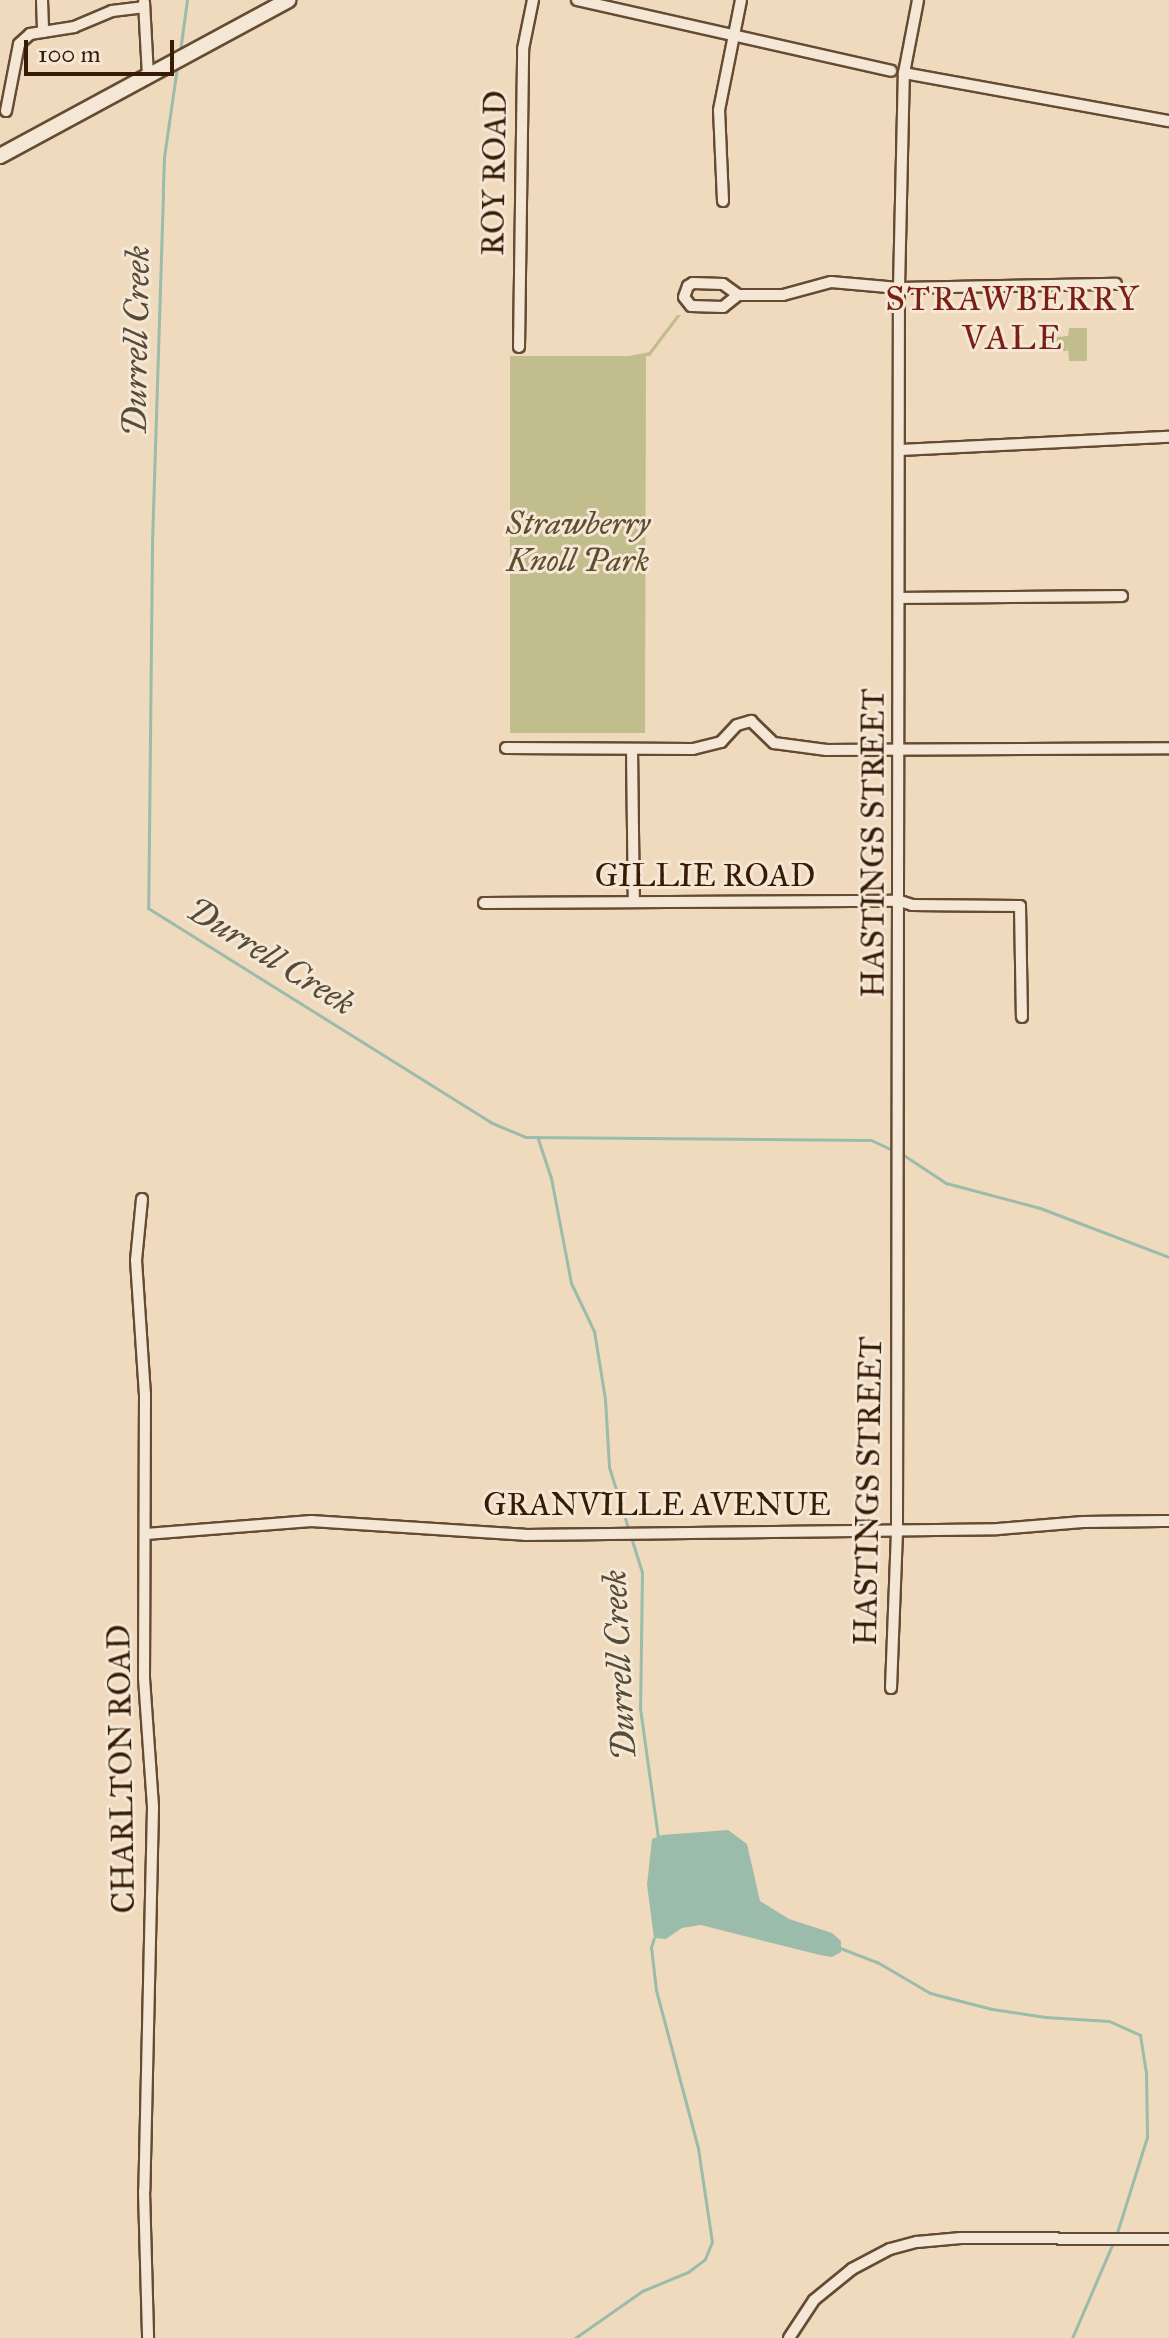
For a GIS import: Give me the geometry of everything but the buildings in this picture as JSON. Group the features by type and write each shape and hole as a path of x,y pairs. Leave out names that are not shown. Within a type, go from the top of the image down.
{"main road":[{"path":"0,156 289,0"}],"street":[{"path":"42,0 43,32"},
{"name":"ROY ROAD","path":"519,347 523,49 533,0"},
{"path":"577,0 891,71"},
{"path":"723,201 719,110 741,0"},
{"name":"HASTINGS STREET","path":"891,1688 897,1530 901,598 899,288 904,73 918,0"},
{"path":"6,111 19,44 30,34 74,27 112,11 144,3 148,77"},
{"path":"904,73 1169,121"},
{"path":"738,295 723,307 691,306 684,297 693,283 723,284 738,295 783,295 831,282 899,288 1116,284"},
{"path":"900,450 1169,437"},
{"path":"901,598 1122,596"},
{"path":"506,748 632,749 708,745 721,742 737,725 751,721 774,743 827,750 1169,748"},
{"path":"632,749 634,902"},
{"name":"GILLIE ROAD","path":"484,903 900,901 912,905 1020,906 1022,1017"},
{"name":"CHARLTON ROAD","path":"142,1199 136,1260 145,1394 144,1678 153,1808 144,2191 148,2338"},
{"name":"GRANVILLE AVENUE","path":"146,1534 311,1521 525,1535 897,1530 1169,1521"},
{"path":"789,2338 814,2300 843,2277 890,2249 903,2245 961,2238 1169,2239"}],"green space":[{"name":"Strawberry Knoll Park","path":"677,315 681,315 650,356 646,356 645,733 510,733 510,356 629,356 649,352"},
{"path":"1069,328 1087,328 1087,361 1069,361 1068,348 1067,351 1047,351 1047,338 1068,336"}],"shaded area":[{"path":"728,1830 747,1844 760,1901 789,1919 832,1933 841,1941 841,1952 832,1957 820,1955 701,1925 682,1928 666,1939 654,1938 647,1885 652,1839 662,1835"}],"waterway":[{"name":"Durrell Creek","path":"180,51 187,0"},
{"name":"Durrell Creek","path":"177,67 164,157 152,548 148,908 490,1122 526,1137 871,1140 895,1151"},
{"name":"Durrell Creek","path":"538,1139 551,1178 571,1283 594,1331 605,1399 609,1467 642,1572 640,1708 658,1837"},
{"path":"902,1154 946,1183 1040,1208 1169,1257"},
{"name":"Durrell Creek","path":"575,2338 642,2291 688,2272 705,2259 712,2242 698,2148 656,1990 651,1947 654,1938"},
{"path":"840,1948 877,1962 930,1993 992,2009 1045,2017 1109,2021 1140,2035 1146,2071 1147,2137 1116,2236"},
{"path":"1072,2338 1113,2243"}],"district":[{"name":"STRAWBERRY VALE","path":"1013,318"}]}
